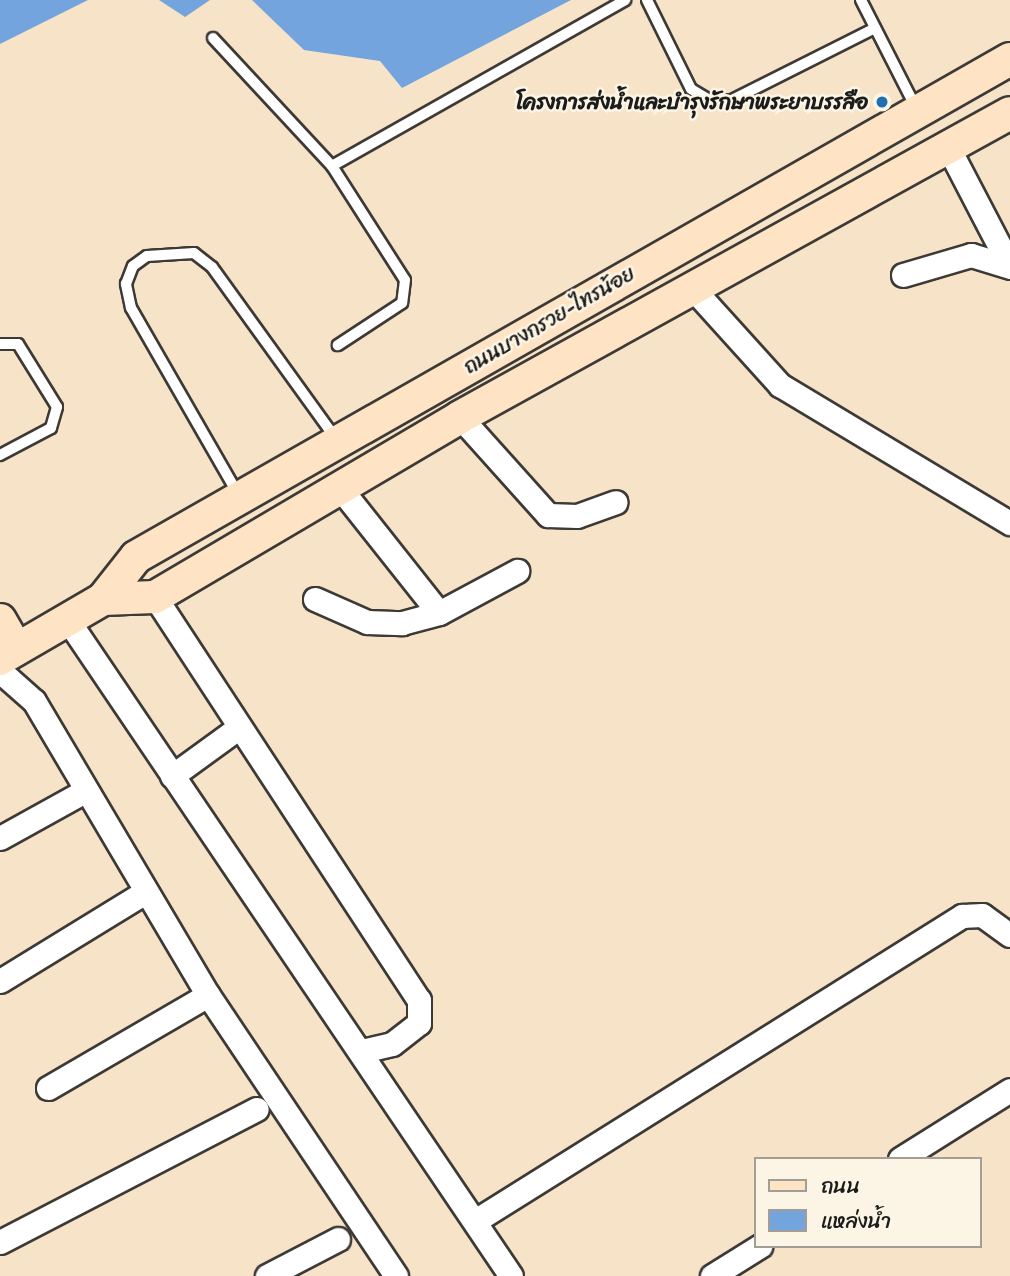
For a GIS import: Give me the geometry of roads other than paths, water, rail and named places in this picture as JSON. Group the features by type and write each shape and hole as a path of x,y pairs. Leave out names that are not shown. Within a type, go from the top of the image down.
{"main road":[{"name":"ถนนบางกรวย-ไทรน้อย","path":"5,659 103,599 136,557 1010,58"},
{"name":"ถนนบางกรวย-ไทรน้อย","path":"103,599 155,597 460,417 695,291 1010,113"},
{"path":"0,620 5,659"}],"street":[{"path":"949,149 1010,266"},
{"path":"903,275 971,255 1010,266"},
{"path":"695,291 780,385 1010,523"},
{"path":"460,417 548,515 577,516 615,502"},
{"path":"340,488 439,613"},
{"path":"315,599 367,622 402,623 439,613 517,571"},
{"path":"155,597 238,728 419,1000 419,1023 392,1044 361,1051"},
{"path":"67,619 511,1276"},
{"path":"5,659 34,701 83,792 208,995 396,1276"},
{"path":"172,776 238,728"},
{"path":"0,838 83,792"},
{"path":"0,981 145,892"},
{"path":"475,1221 962,916 982,915 1010,935"},
{"path":"48,1088 208,995"},
{"path":"903,1157 1010,1090"},
{"path":"0,1242 257,1109"},
{"path":"267,1276 338,1239"},
{"path":"712,1276 757,1248"}],"lane":[{"path":"332,166 625,0"},
{"path":"647,0 691,89 713,102 732,100 875,28"},
{"path":"866,2 875,28 918,110"},
{"path":"213,38 332,166 405,280 407,292 402,303 338,345"},
{"path":"240,498 131,308 126,284 133,266 147,256 194,253 212,267 338,441"},
{"path":"0,344 18,344 57,407 51,428 0,455"}],"water":[{"path":"0,0 88,0 0,44"},
{"path":"159,0 210,0 185,17"},
{"path":"252,0 571,0 402,88 380,61 304,50"}],"place":[{"name":"โครงการส่งน้ำและบำรุงรักษาพระยาบรรลือ","path":"882,102"}]}
